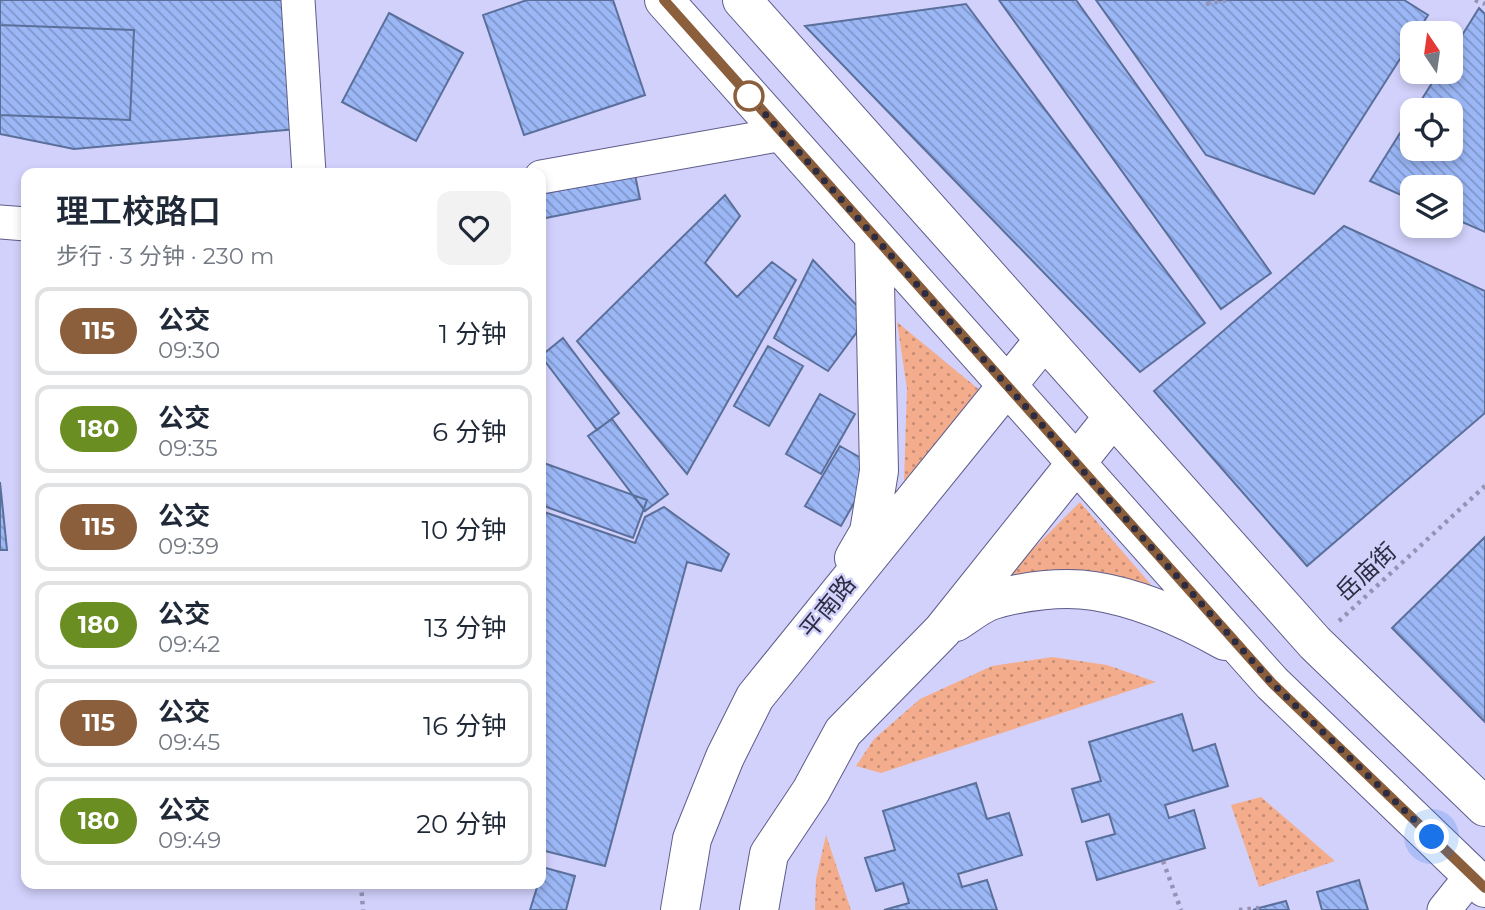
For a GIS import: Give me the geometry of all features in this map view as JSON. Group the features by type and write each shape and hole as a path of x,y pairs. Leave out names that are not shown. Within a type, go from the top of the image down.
{"main road":[{"path":"664,0 1272,683 1478,881"},
{"path":"742,0 1315,643 1485,807"},
{"path":"817,622 869,532 879,471 874,236"},
{"name":"平南路","path":"680,910 692,839 726,757 755,697 1044,340"},
{"path":"759,910 769,854 811,791 844,732 942,631 1113,417"},
{"path":"942,631 991,601 1049,590 1094,590 1200,627 1241,649"}],"lane":[{"path":"298,0 309,168"},
{"path":"546,176 783,134"},
{"path":"0,222 21,224"},
{"path":"1444,910 1478,881"}],"path":[{"path":"1206,4 1227,0"},
{"path":"1475,0 1485,4"},
{"name":"岳庙街","path":"1315,643 1485,486"},
{"path":"1163,861 1181,910"},
{"path":"361,889 363,910"},
{"path":"1239,910 1259,908"}],"shaded area":[{"path":"897,322 982,392 904,481 907,389"},
{"path":"1080,502 1158,593 997,585"},
{"path":"1052,657 1107,665 1156,682 881,773 856,766 874,739 920,699 992,666"},
{"path":"1261,797 1335,861 1259,887 1231,805"},
{"path":"826,835 851,910 815,910 816,879"}],"building":[{"path":"0,0 289,0 297,129 74,149 0,134"},
{"path":"527,0 613,0 645,95 524,135 483,15"},
{"path":"999,0 1076,0 1271,273 1221,309"},
{"path":"1096,0 1404,0 1428,15 1424,21 1400,21 1400,59 1314,194 1206,155"},
{"path":"966,4 1205,323 1140,372 805,26"},
{"path":"1479,8 1485,14 1485,232 1463,222 1463,175 1400,175 1400,195 1370,181 1400,133 1400,161 1463,161 1463,98 1423,98 1431,84 1463,84 1463,34"},
{"path":"389,13 463,53 416,141 342,102"},
{"path":"0,25 134,30 130,120 0,115"},
{"path":"635,175 640,199 546,218 546,193"},
{"path":"725,195 740,216 705,263 737,297 772,262 796,280 687,474 577,341"},
{"path":"1344,226 1485,291 1485,413 1307,566 1154,391"},
{"path":"813,260 868,317 828,371 774,338"},
{"path":"563,338 619,413 597,430 546,363 546,352"},
{"path":"768,346 803,366 769,426 734,406"},
{"path":"820,394 855,414 821,474 786,454"},
{"path":"612,419 668,494 645,511 588,436"},
{"path":"840,446 875,466 841,526 805,506"},
{"path":"546,464 647,500 633,538 546,507"},
{"path":"0,482 7,550 0,550"},
{"path":"664,507 729,554 721,571 687,562 605,866 546,851 546,513 635,543 645,517"},
{"path":"1485,537 1485,722 1392,628"},
{"path":"1182,714 1193,751 1215,744 1228,786 1165,805 1169,818 1194,810 1205,848 1097,880 1086,842 1115,834 1109,814 1082,822 1072,789 1101,781 1089,742"},
{"path":"976,783 987,819 1009,813 1022,855 958,874 962,887 987,880 997,910 884,910 909,903 903,883 876,891 865,858 895,850 883,811"},
{"path":"546,868 575,876 566,910 530,910 536,889 546,889"},
{"path":"1359,880 1368,910 1322,910 1317,892"},
{"path":"1286,901 1289,910 1253,910 1259,908"}],"bus line":[{"name":"115","path":"664,0 1272,683 1485,888"}],"route":[{"path":"749,96 1272,683 1432,837"}]}
